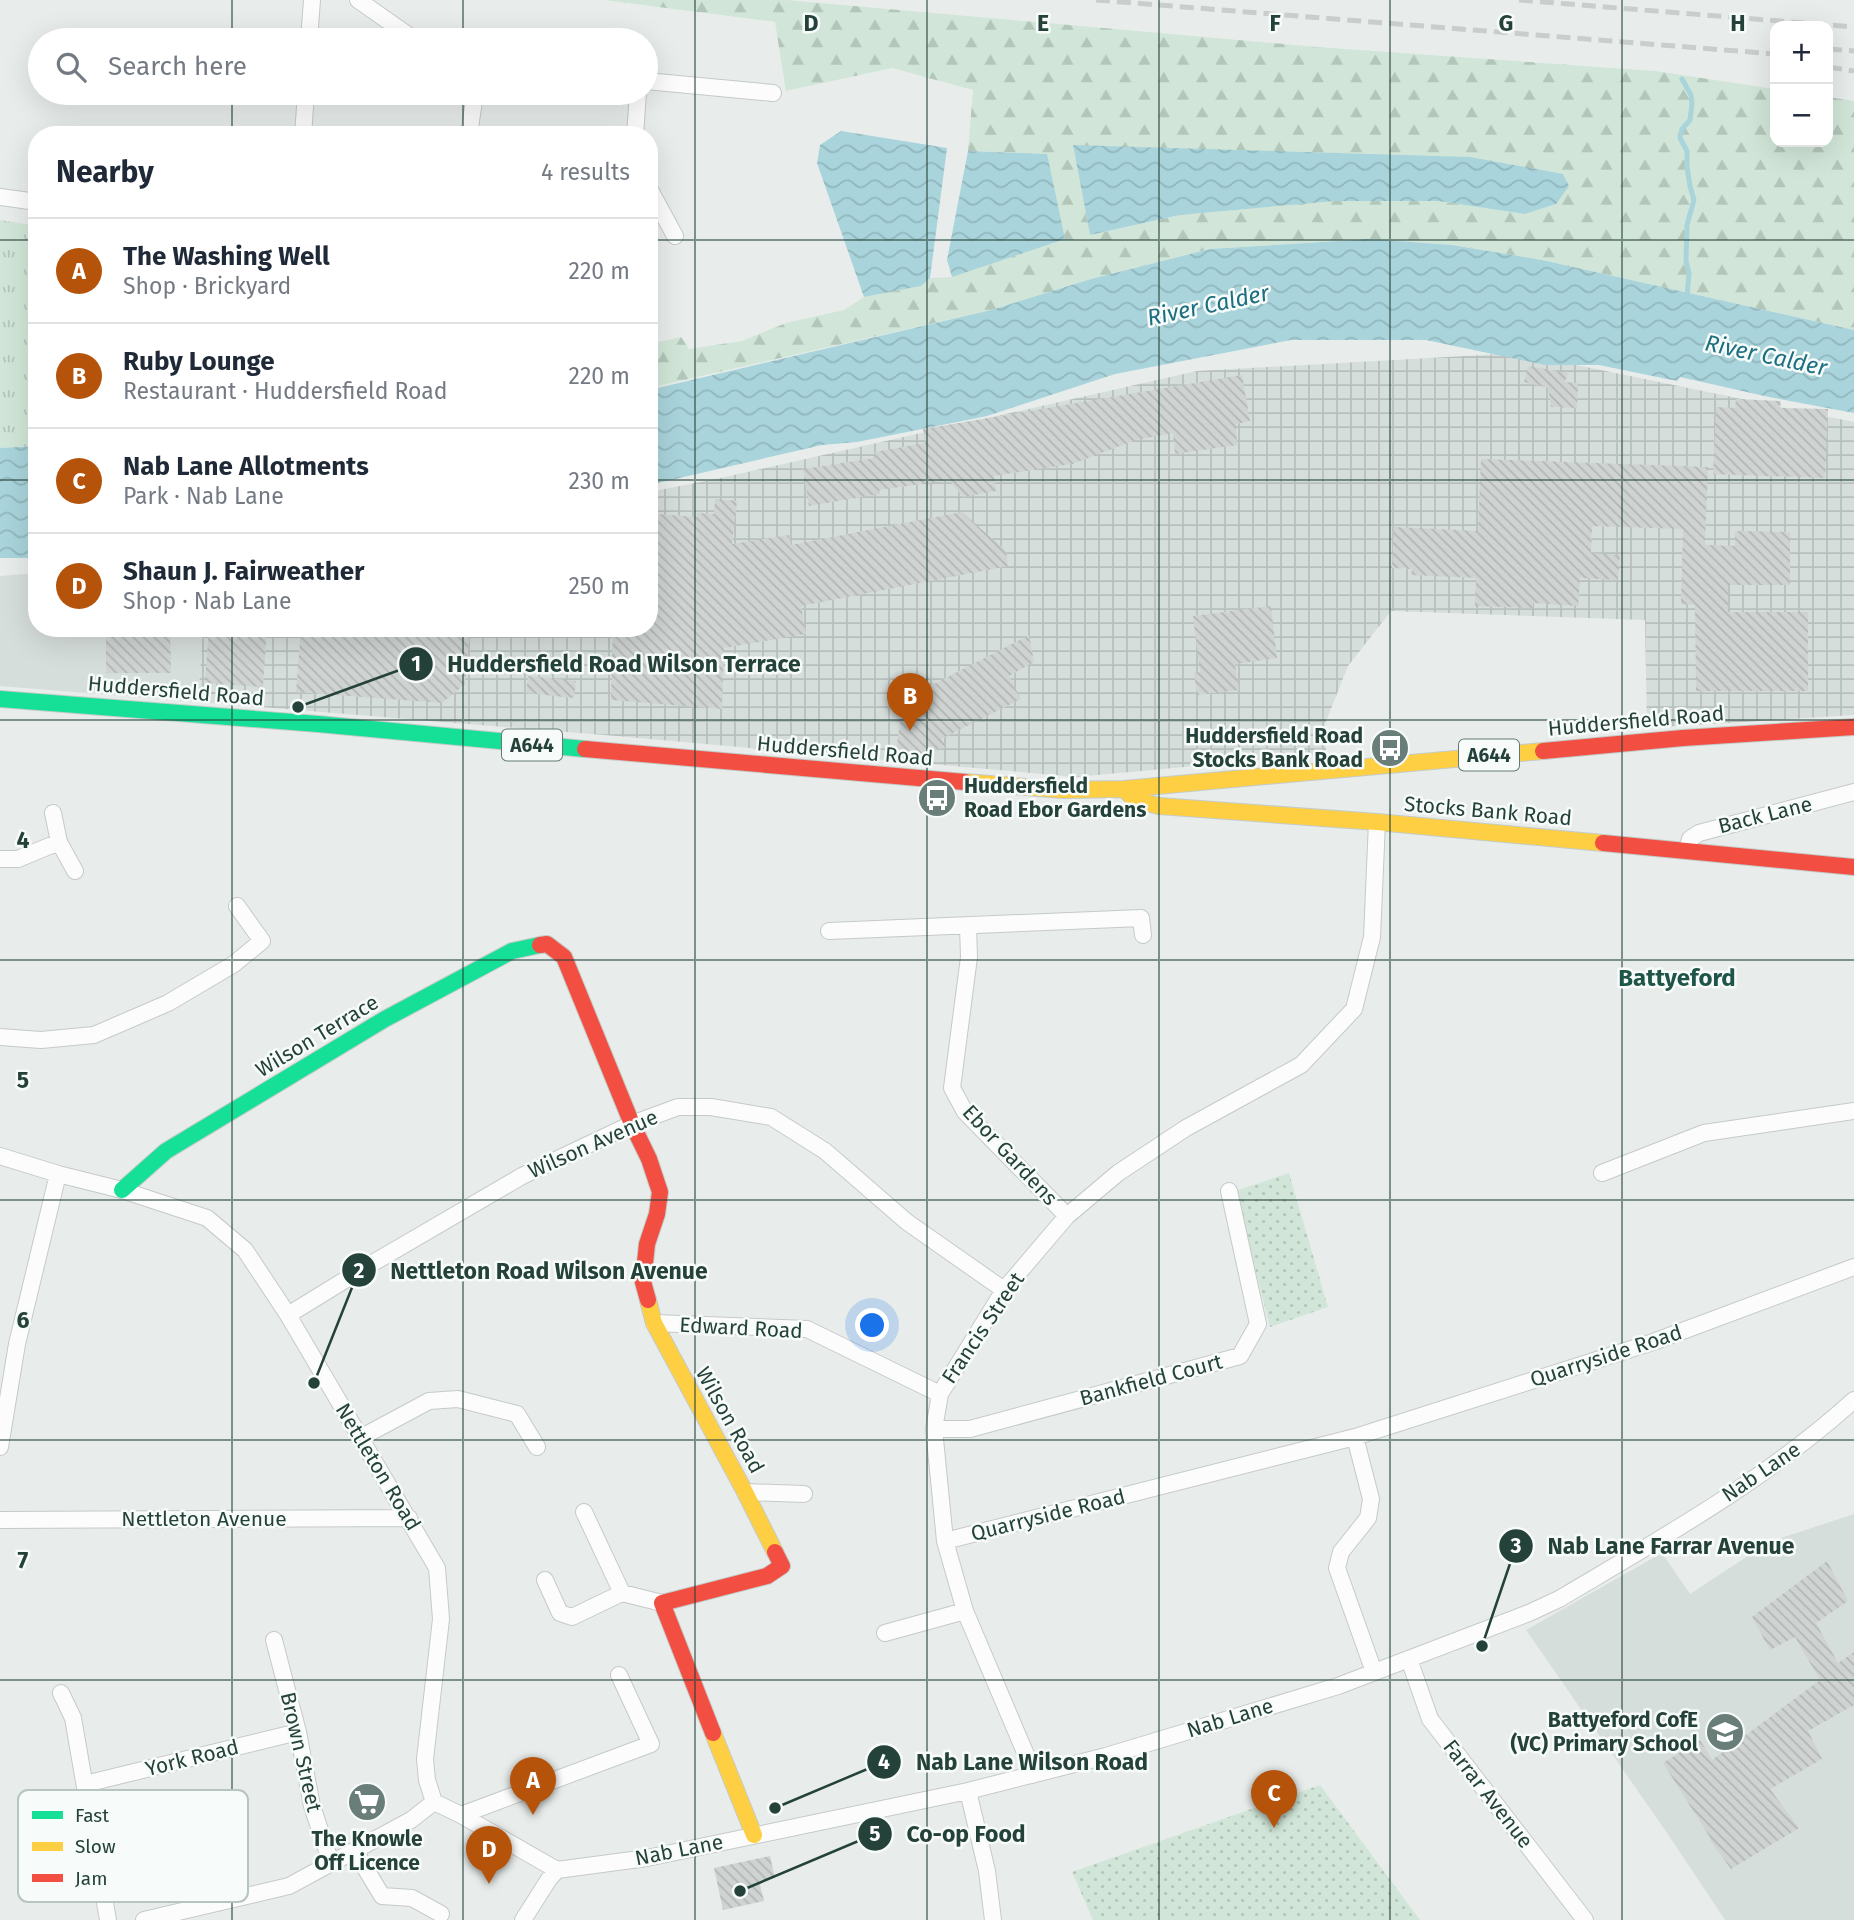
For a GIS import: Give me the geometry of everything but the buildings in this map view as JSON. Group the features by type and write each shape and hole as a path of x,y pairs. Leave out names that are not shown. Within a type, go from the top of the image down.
{"main road":[{"name":"Huddersfield Road","path":"0,699 1063,790 1124,789 1684,738 1854,727"},
{"name":"Stocks Bank Road","path":"1124,789 1135,800 1159,806 1377,822 1854,867"},
{"name":"Wilson Road","path":"547,944 564,957 649,1159 660,1192 648,1244 643,1282 654,1323 782,1566 767,1576 662,1602"},
{"name":"Wilson Terrace","path":"122,1190 166,1152 385,1019 512,951 547,944"},
{"path":"662,1602 754,1835"}],"street":[{"path":"310,28 312,0"},
{"path":"358,0 398,28"},
{"path":"658,82 773,93"},
{"path":"304,126 305,105"},
{"path":"470,126 473,105"},
{"path":"636,126 637,105"},
{"path":"0,197 28,201"},
{"path":"658,205 675,236"},
{"name":"Back Lane","path":"1687,850 1690,839 1699,832 1854,792"},
{"path":"53,813 59,842 75,871"},
{"name":"Francis Street","path":"1032,1775 1027,1757 965,1611 945,1541 934,1429 940,1394 1004,1290 1067,1216 1118,1173 1186,1128 1301,1065 1354,1009 1372,937 1377,822"},
{"path":"0,859 19,859 59,842"},
{"path":"0,1037 41,1040 94,1035 167,1003 234,964 262,941 237,906"},
{"path":"829,931 1140,918 1143,935"},
{"name":"Ebor Gardens","path":"968,926 969,957 952,1088 965,1112 1067,1216"},
{"name":"Wilson Avenue","path":"288,1315 522,1176 632,1124 678,1107 711,1107 771,1117 825,1151 907,1222 1004,1290"},
{"path":"1602,1173 1704,1133 1854,1111"},
{"name":"Nettleton Road","path":"0,1156 122,1190 207,1218 245,1250 288,1315 437,1567 441,1619 425,1759 427,1780 434,1802"},
{"path":"0,1447 17,1344 58,1174"},
{"name":"Bankfield Court","path":"934,1429 970,1429 1240,1356 1258,1324 1229,1191"},
{"name":"Quarryside Road","path":"945,1541 1355,1437 1653,1342 1854,1267"},
{"name":"Edward Road","path":"654,1323 807,1329 940,1394"},
{"path":"360,1438 429,1401 458,1399 517,1414 537,1447"},
{"name":"Nab Lane","path":"557,1870 647,1858 968,1791 1106,1756 1338,1686 1559,1599 1759,1475 1814,1436 1853,1403"},
{"path":"1355,1437 1371,1499 1368,1518 1341,1552 1337,1568 1374,1672"},
{"path":"745,1492 804,1494"},
{"path":"584,1513 622,1593"},
{"name":"Nettleton Avenue","path":"0,1520 409,1518"},
{"path":"545,1580 560,1613 572,1618 622,1593 662,1602"},
{"path":"885,1633 965,1611"},
{"name":"Brown Street","path":"274,1640 298,1732 312,1806 331,1863"},
{"name":"Farrar Avenue","path":"1409,1659 1430,1719 1585,1920"},
{"path":"461,1815 651,1744 619,1675"},
{"path":"61,1693 73,1718 86,1790"},
{"name":"York Road","path":"85,1784 298,1732"},
{"path":"968,1791 986,1871 993,1920"},
{"path":"248,1895 289,1886 411,1820 434,1802 557,1870 523,1920"},
{"path":"355,1851 382,1896 412,1898 441,1914"},
{"path":"105,1902 108,1920"},
{"path":"144,1920 219,1902"},
{"path":"193,1908 208,1920"}],"shaded area":[{"path":"1518,353 1854,422 1854,715 1647,728 1645,620 1391,611 1348,666 1325,724 1326,754 1076,777 198,702 202,637 658,637 658,490 1197,371"},
{"path":"28,574 28,637 202,637 198,702 0,686 0,576"},
{"name":"Battyeford CofE (VC) Primary School","path":"1854,1514 1854,1920 1725,1920 1526,1630 1662,1553 1690,1594 1769,1542"}],"green space":[{"path":"604,0 786,0 1317,47 1655,71 1770,88 1770,147 1833,147 1833,98 1854,101 1854,330 1542,260 1452,245 1371,239 1210,249 1091,279 991,310 658,386 658,342 681,337 689,349 742,341 786,323 844,310 864,297 921,286 930,278 952,277 1047,154 968,151 973,90 892,68 786,91 775,22","holes":["1073,145 1556,204 1525,214 1438,201 1335,201 1180,215 1090,235"]},
{"path":"0,220 28,225 28,446 0,448"},
{"path":"1289,1173 1328,1307 1270,1327 1235,1191"},
{"path":"1320,1785 1420,1920 1093,1920 1072,1872"}],"water":[{"path":"841,131 947,148 930,278 921,286 864,297 817,163 820,145"},
{"path":"1073,145 1470,157 1563,174 1569,186 1556,204 1525,214 1438,201 1335,201 1180,215 1090,235"},
{"path":"968,151 1047,154 1065,239 952,277 947,260"},
{"name":"River Calder","path":"1371,239 1452,245 1542,260 1854,330 1854,413 1680,377 1677,381 1599,365 1545,365 1426,340 1291,340 1115,374 987,416 857,442 822,445 658,483 658,388 991,310 1091,279 1210,249"},
{"path":"28,446 28,558 0,558 0,448"}],"waterway":[{"path":"1682,79 1691,95 1692,104 1690,120 1682,129 1680,138 1687,151 1687,167 1694,200 1687,225 1687,297"}],"railway":[{"path":"1096,0 1770,54"},
{"path":"1519,0 1854,27"},
{"path":"1833,49 1854,51"},
{"path":"1833,68 1854,71"}],"traffic: fast":[{"path":"0,699 318,724 585,749"},
{"path":"122,1190 166,1151 385,1019 512,951 540,945"}],"traffic: slow":[{"path":"965,782 1063,790 1124,789 1543,751"},
{"path":"1124,789 1135,800 1159,806 1377,822 1603,843"},
{"path":"648,1300 654,1323 775,1552"},
{"path":"713,1733 754,1835"}],"traffic: jam":[{"path":"1543,751 1683,738 1854,727"},
{"path":"585,749 965,782"},
{"path":"1603,843 1854,867"},
{"path":"540,945 547,944 564,957 649,1159 660,1192 657,1214 647,1244 643,1282 648,1300"},
{"path":"713,1733 662,1603 767,1576 782,1566 775,1552"}],"place":[{"name":"Huddersfield Road Wilson Terrace","path":"298,707"},
{"name":"Ruby Lounge","path":"910,731"},
{"name":"Huddersfield Road Stocks Bank Road","path":"1390,748"},
{"name":"Huddersfield Road Ebor Gardens","path":"937,798"},
{"name":"Nettleton Road Wilson Avenue","path":"314,1383"},
{"name":"Nab Lane Farrar Avenue","path":"1482,1646"},
{"name":"Battyeford CofE (VC) Primary School","path":"1725,1732"},
{"name":"The Knowle Off Licence","path":"367,1802"},
{"name":"Nab Lane Wilson Road","path":"775,1808"},
{"name":"The Washing Well","path":"533,1815"},
{"name":"Nab Lane Allotments","path":"1274,1828"},
{"name":"Shaun J. Fairweather","path":"489,1884"},
{"name":"Co-op Food","path":"740,1891"}],"district":[{"name":"Battyeford","path":"1677,978"}]}
